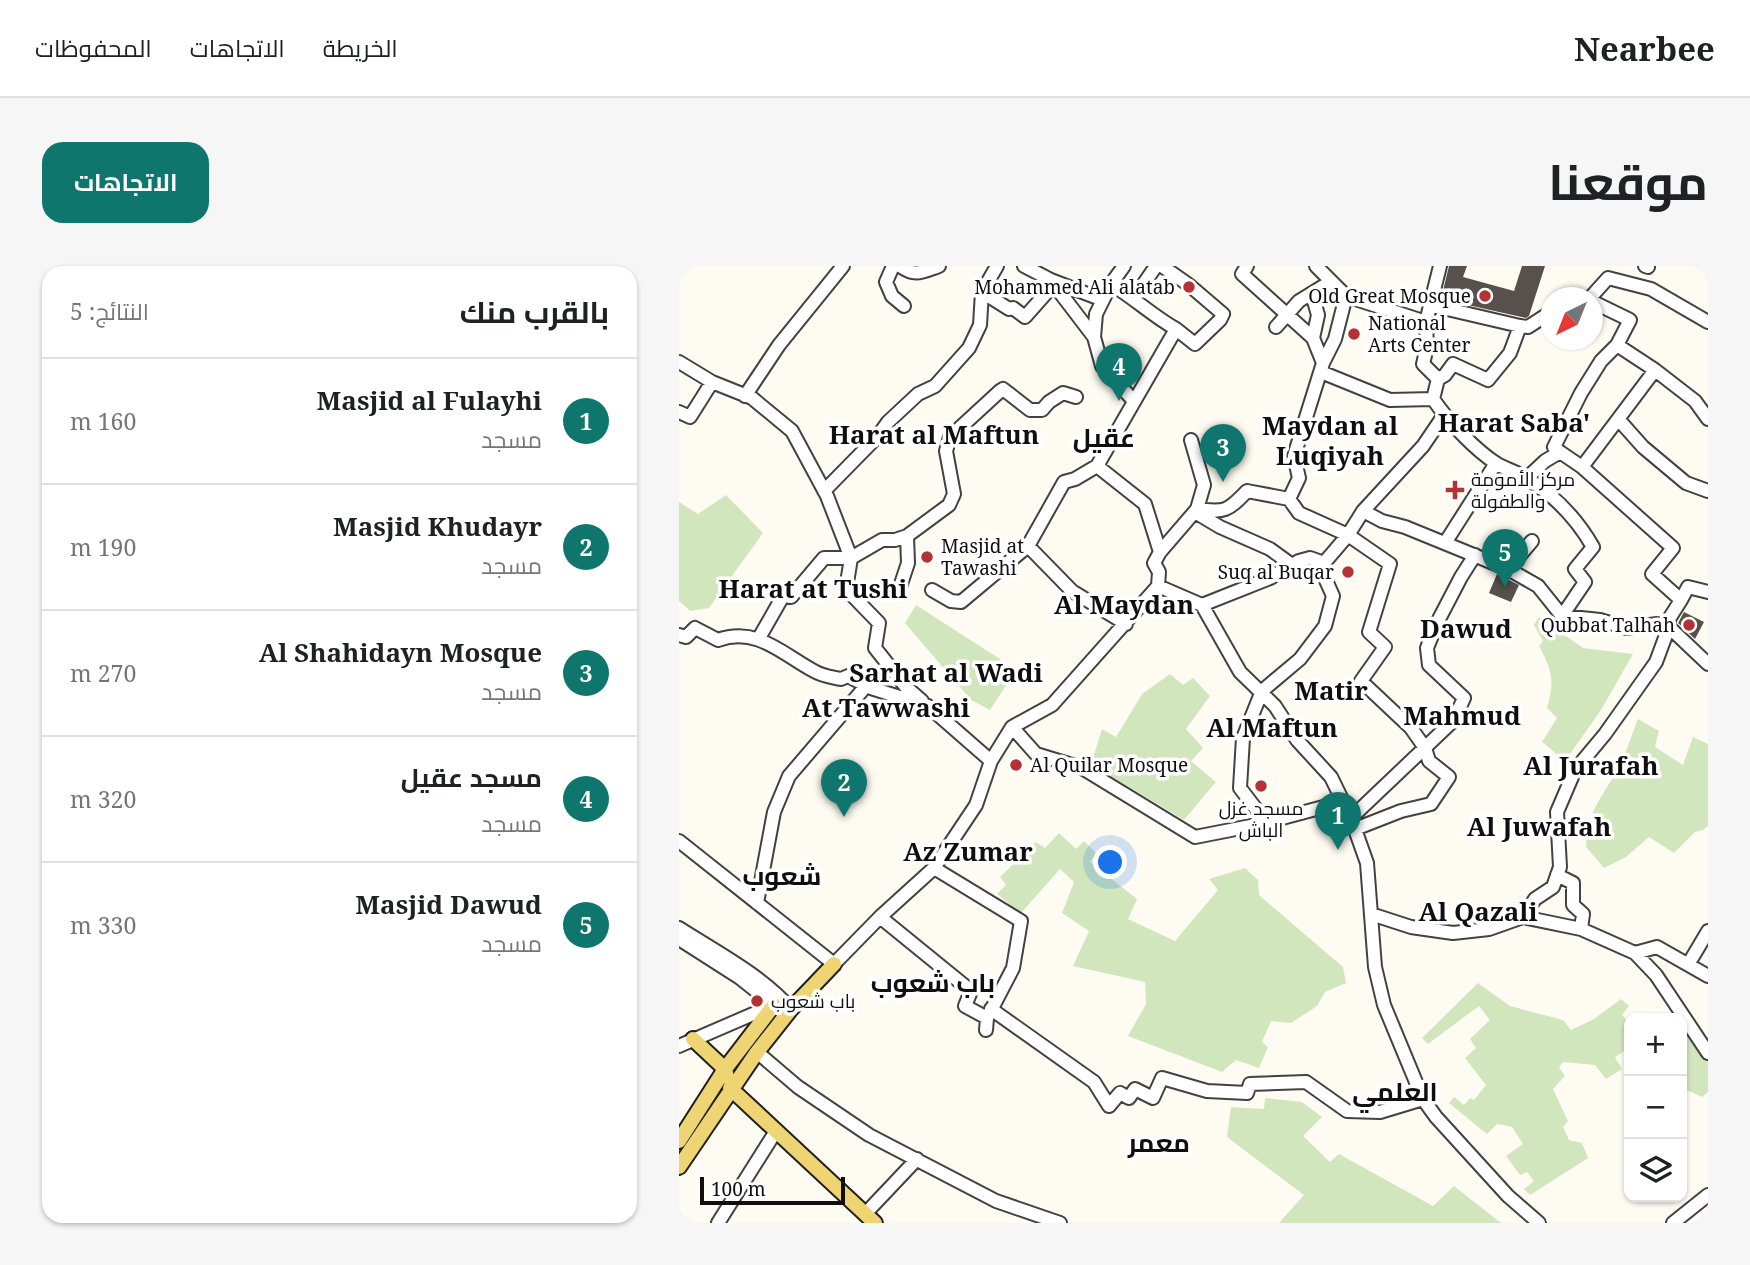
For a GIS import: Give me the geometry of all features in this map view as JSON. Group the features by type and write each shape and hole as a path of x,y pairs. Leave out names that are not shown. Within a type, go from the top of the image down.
{"main road":[{"path":"679,1167 730,1088 757,1052 791,1009 834,964"},
{"path":"679,1141 725,1069 774,1005"},
{"path":"693,1039 725,1069 730,1088 870,1220"}],"street":[{"path":"745,396 779,345 843,266"},
{"path":"893,266 886,282 892,296 904,306"},
{"path":"900,266 909,273 939,266"},
{"path":"824,491 878,436 888,422 918,394 935,386 969,348 980,325 982,292 997,266"},
{"path":"1024,266 1051,281 1103,300"},
{"path":"1124,266 1111,284 1096,314 1094,337 1102,366 1133,400"},
{"path":"1134,298 1156,266"},
{"path":"1111,284 1195,344 1223,314 1162,266"},
{"path":"1316,266 1346,296 1426,322"},
{"path":"1438,379 1423,364 1427,348 1426,322 1440,266"},
{"path":"1241,269 1313,338"},
{"path":"1601,287 1608,278 1651,289 1708,322"},
{"path":"982,292 1025,317 1048,291 1051,281"},
{"path":"1051,281 1094,337"},
{"path":"1276,327 1299,302 1330,282"},
{"path":"1312,294 1318,315 1313,338 1322,368 1390,400 1433,399"},
{"path":"1289,499 1299,478 1294,457 1322,368 1335,339 1346,296"},
{"path":"1430,305 1520,326 1528,327 1540,319"},
{"path":"1603,306 1630,320 1617,345 1601,360 1581,393 1554,447 1582,467 1673,548 1652,575 1681,600"},
{"path":"1520,326 1510,353 1488,380 1453,363 1445,375 1438,379 1433,399 1444,415 1496,463 1527,478 1559,503 1583,530 1593,547 1575,569 1585,582 1562,616"},
{"path":"932,590 951,601 961,602 1028,546 1064,482 1097,466 1176,329"},
{"path":"1617,345 1695,401 1708,419"},
{"path":"679,362 712,382 752,398 792,431 824,491 851,558 846,589 879,623 876,648 906,687 991,761"},
{"path":"1582,467 1655,370"},
{"path":"679,412 690,417 712,382"},
{"path":"759,638 783,596 791,597 824,558 851,558 883,540 907,536 949,505 954,494 946,451 950,437 1000,391 1003,389 1030,410 1042,410 1063,393 1076,397"},
{"path":"1266,822 1240,788 1243,738 1262,691 1300,659 1325,626 1333,596 1324,576 1324,563 1348,535 1363,511 1423,446 1444,415"},
{"path":"1619,420 1643,446 1686,483 1708,491"},
{"path":"679,841 834,964 880,917 935,868 976,805 991,761 1012,727 1052,705 1158,586 1159,572 1154,563 1160,552 1196,510 1204,485 1191,440"},
{"path":"1527,478 1545,461 1560,452"},
{"path":"1445,543 1496,463"},
{"path":"1097,466 1146,505 1160,552"},
{"path":"1196,510 1229,510 1247,491 1289,499 1299,513 1348,535 1390,564 1369,632 1385,647 1361,681 1411,728 1425,748 1429,761 1449,777 1431,804 1353,823"},
{"path":"1196,510 1220,527 1270,549 1292,565"},
{"path":"1363,511 1382,521 1405,527 1508,569 1538,586 1562,616 1600,620 1627,628 1657,624 1669,627 1708,664"},
{"path":"899,587 908,563 907,536"},
{"path":"1508,569 1532,541"},
{"path":"1028,546 1072,591 1126,624"},
{"path":"1353,823 1389,779 1454,719 1464,698 1429,666 1427,648 1475,555"},
{"path":"1202,605 1270,578 1310,558 1324,563"},
{"path":"1158,586 1202,605 1240,672 1262,691 1297,740 1331,777 1353,823 1367,863 1375,967 1384,1005 1423,1099 1508,1196 1539,1223"},
{"path":"1523,917 1535,899 1553,887 1560,867 1557,812 1575,770 1605,734 1656,662 1669,627 1669,619 1688,587 1706,587"},
{"path":"679,635 686,637 695,628 718,640 729,636 759,638 817,673 841,680 848,676 866,686 928,706"},
{"path":"757,903 774,812 789,776 866,686"},
{"path":"1012,727 1036,754 1082,768 1195,837 1342,802"},
{"path":"935,868 1021,921 1013,968 988,1019"},
{"path":"1557,875 1573,883 1573,905 1583,914 1581,929"},
{"path":"1371,915 1411,927 1453,933 1489,929 1523,917 1581,929 1635,953 1656,975 1708,1053"},
{"path":"880,917 971,991 965,1006 1094,1082 1109,1106 1119,1093 1129,1098 1135,1089 1153,1098 1162,1078 1207,1091 1247,1093 1250,1084 1306,1082 1347,1111 1380,1112 1423,1099"},
{"path":"679,928 757,978 791,1009"},
{"path":"1689,963 1708,932"},
{"path":"679,939 740,978 774,1005 679,1046"},
{"path":"1635,953 1657,947 1708,976"},
{"path":"757,1052 798,1087 869,1135 996,1201 1060,1223"},
{"path":"722,1222 776,1131"},
{"path":"870,1220 917,1159"},
{"path":"1673,1223 1708,1195"}],"green space":[{"path":"726,495 763,533 709,608 690,611 679,601 679,502 698,514"},
{"path":"916,605 1000,659 1009,674 1007,684 990,710 971,700 905,623"},
{"path":"1539,617 1583,648 1633,654 1601,710 1565,761 1542,742 1557,718 1547,708 1551,676 1539,646 1543,641 1534,625"},
{"path":"1170,674 1183,685 1193,678 1210,696 1186,729 1203,748 1191,761 1216,782 1184,820 1091,764 1102,729 1116,737 1142,694"},
{"path":"1638,719 1659,731 1655,747 1683,765 1693,737 1708,744 1708,826 1695,832 1674,853 1649,837 1626,857 1604,868 1586,847 1587,833 1593,812 1622,760"},
{"path":"1059,833 1076,849 1084,841 1096,853 1090,862 1137,899 1128,919 1175,941 1218,890 1209,879 1245,868 1258,880 1259,895 1343,967 1346,983 1325,992 1317,1006 1291,1023 1271,1021 1262,1042 1268,1047 1259,1068 1236,1060 1222,1072 1128,1036 1146,1004 1145,982 1073,966 1089,931 1062,913 1074,882 1060,869 1021,913 997,894 1006,885 1000,877 1036,842 1045,848"},
{"path":"1478,983 1510,1006 1563,1020 1571,1030 1594,1019 1621,999 1629,1006 1622,1015 1624,1051 1615,1057 1622,1069 1606,1079 1595,1065 1563,1062 1559,1067 1565,1076 1553,1089 1568,1121 1563,1127 1569,1140 1582,1143 1588,1158 1530,1195 1524,1189 1534,1181 1527,1172 1520,1175 1506,1156 1523,1144 1512,1127 1497,1124 1487,1134 1449,1103 1454,1097 1464,1105 1470,1098 1474,1100 1486,1085 1465,1058 1476,1048 1470,1039 1490,1020 1479,1006 1428,1044 1422,1038"},
{"path":"1689,1025 1708,1055 1708,1092 1702,1097 1687,1090"},
{"path":"1265,1098 1302,1102 1322,1117 1303,1136 1330,1162 1339,1154 1433,1206 1454,1186 1501,1223 1279,1223 1304,1195 1227,1137 1231,1107 1264,1109"}],"building":[{"name":"Old Great Mosque","path":"1449,266 1467,266 1463,277 1514,291 1522,266 1545,266 1529,316 1526,318 1441,299"},
{"path":"1497,574 1519,585 1511,602 1489,593"},
{"name":"Qubbat Talhah","path":"1684,612 1704,622 1695,639 1678,623"}],"place":[{"name":"Mohammed Ali alatab","path":"1189,287"},
{"name":"Old Great Mosque","path":"1485,296"},
{"name":"National Arts Center","path":"1354,334"},
{"name":"مسجد عقيل","path":"1119,401"},
{"name":"Al Shahidayn Mosque","path":"1223,482"},
{"name":"مركز الأمومة والطفولة","path":"1455,490"},
{"name":"Masjid at Tawashi","path":"927,557"},
{"name":"Suq al Buqar","path":"1348,572"},
{"name":"Masjid Dawud","path":"1505,587"},
{"name":"Qubbat Talhah","path":"1689,625"},
{"name":"Al Quilar Mosque","path":"1016,765"},
{"name":"مسجد غزل الباش","path":"1261,786"},
{"name":"Masjid Khudayr","path":"844,817"},
{"name":"Masjid al Fulayhi","path":"1338,850"},
{"name":"باب شعوب","path":"757,1001"}],"district":[{"name":"Harat Saba'","path":"1514,422"},
{"name":"Harat al Maftun","path":"934,434"},
{"name":"عقيل","path":"1104,437"},
{"name":"Maydan al Luqiyah","path":"1330,440"},
{"name":"Harat at Tushi","path":"813,588"},
{"name":"Al Maydan","path":"1124,604"},
{"name":"Dawud","path":"1466,628"},
{"name":"Sarhat al Wadi","path":"946,672"},
{"name":"Matir","path":"1331,690"},
{"name":"At Tawwashi","path":"886,707"},
{"name":"Mahmud","path":"1462,715"},
{"name":"Al Maftun","path":"1272,727"},
{"name":"Al Jurafah","path":"1591,765"},
{"name":"Al Juwafah","path":"1539,826"},
{"name":"Az Zumar","path":"968,851"},
{"name":"شعوب","path":"782,875"},
{"name":"Al Qazali","path":"1478,911"},
{"name":"باب شعوب","path":"933,982"},
{"name":"العلمي","path":"1395,1091"},
{"name":"معمر","path":"1159,1142"}]}
